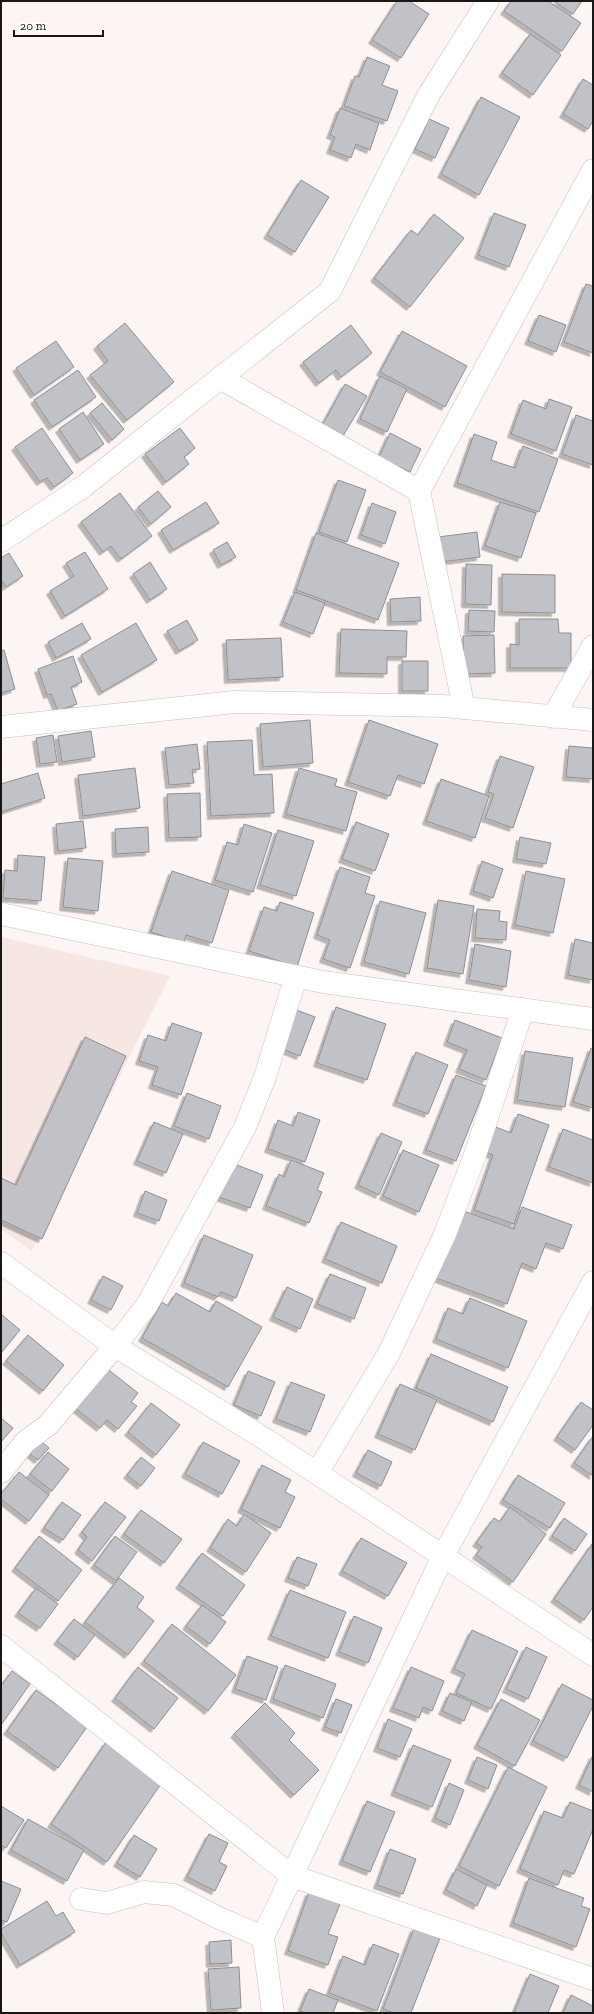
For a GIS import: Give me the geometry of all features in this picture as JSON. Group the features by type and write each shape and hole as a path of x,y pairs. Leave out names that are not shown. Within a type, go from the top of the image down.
{"street":[{"path":"1,541 84,486 330,291 428,96 488,1"},
{"path":"464,708 419,492 593,170"},
{"path":"220,378 419,492"},
{"path":"553,716 593,646"},
{"path":"1,726 235,702 464,708 593,720"},
{"path":"1,914 324,982 593,1019"},
{"path":"1,1472 24,1442 48,1424 115,1346 147,1305 245,1128 265,1077 296,976"},
{"path":"317,1473 389,1353 445,1234 475,1155 523,1009"},
{"path":"1,1263 115,1346 317,1473 593,1655"},
{"path":"273,2013 263,1937 443,1556 593,1282"},
{"path":"1,1646 292,1876 593,1979"},
{"path":"81,1899 107,1903 144,1892 174,1895 219,1918 263,1937"}],"shaded area":[{"path":"1,937 170,976 32,1251 1,1229"}],"building":[{"path":"397,1 409,1 429,14 401,58 372,40"},
{"path":"511,1 548,1 581,23 562,51 504,11"},
{"path":"553,1 582,1 573,14"},
{"path":"530,34 561,55 533,95 502,73"},
{"path":"367,57 390,66 382,85 398,91 387,121 344,106 355,76 359,77"},
{"path":"583,79 593,85 593,121 588,129 563,114"},
{"path":"481,97 520,117 479,195 441,174"},
{"path":"340,108 379,123 370,150 356,144 351,158 330,150 335,137 330,135"},
{"path":"429,119 449,128 435,158 415,149"},
{"path":"301,180 329,197 295,252 267,235"},
{"path":"494,213 526,225 509,267 478,255"},
{"path":"434,214 464,238 410,307 374,278 411,230 418,235"},
{"path":"586,284 593,286 593,353 564,342"},
{"path":"539,315 566,325 556,352 528,341"},
{"path":"125,323 174,382 127,420 90,375 108,361 97,346"},
{"path":"351,325 372,353 341,377 336,370 319,383 303,362"},
{"path":"402,331 467,366 445,407 380,372"},
{"path":"56,341 74,367 34,395 16,368"},
{"path":"78,370 96,397 52,427 34,400"},
{"path":"380,376 407,389 387,432 360,419"},
{"path":"345,384 367,396 343,436 323,424"},
{"path":"549,399 572,407 556,451 511,434 523,400 546,409"},
{"path":"102,403 124,429 112,440 90,413"},
{"path":"83,412 104,444 80,460 59,429"},
{"path":"576,415 593,421 593,465 562,454"},
{"path":"42,428 73,473 54,487 47,478 40,482 15,447"},
{"path":"180,428 195,448 184,457 189,464 166,482 145,454"},
{"path":"390,433 421,449 410,472 379,457"},
{"path":"474,434 497,442 491,460 515,468 523,446 558,459 539,512 457,483"},
{"path":"338,480 366,490 347,542 319,532"},
{"path":"158,491 171,507 151,524 138,507"},
{"path":"120,493 152,536 121,559 111,546 103,552 81,522"},
{"path":"206,502 219,523 173,550 161,530"},
{"path":"500,502 536,513 521,558 485,546"},
{"path":"372,503 396,512 385,544 361,535"},
{"path":"477,532 480,557 441,562 438,537"},
{"path":"316,533 399,563 378,620 296,590"},
{"path":"227,542 236,557 221,565 213,550"},
{"path":"85,552 108,589 65,616 50,591 74,576 66,563"},
{"path":"9,553 23,576 6,587 1,579 1,558"},
{"path":"150,562 167,589 150,600 133,574"},
{"path":"466,564 492,565 491,605 465,604"},
{"path":"502,574 555,575 555,613 502,612"},
{"path":"295,592 325,603 313,634 283,622"},
{"path":"420,597 421,621 391,622 390,599"},
{"path":"469,610 495,611 494,632 468,631"},
{"path":"519,619 558,619 559,633 571,633 571,668 510,668 510,644 519,645"},
{"path":"187,620 198,640 179,651 167,631"},
{"path":"82,623 91,639 56,658 48,642"},
{"path":"136,623 157,660 102,692 81,655"},
{"path":"341,629 407,631 406,657 387,657 387,674 339,673"},
{"path":"494,635 495,673 464,674 463,636"},
{"path":"281,638 283,677 228,680 226,640"},
{"path":"4,650 15,689 1,693 1,651"},
{"path":"73,656 82,682 71,687 77,704 58,711 51,694 47,695 38,669"},
{"path":"402,661 428,661 428,691 402,691"},
{"path":"310,720 313,763 263,767 260,724"},
{"path":"369,720 438,744 424,784 398,775 390,796 348,782"},
{"path":"91,731 95,757 62,762 58,736"},
{"path":"53,735 57,762 40,764 36,738"},
{"path":"252,740 254,775 272,774 274,813 211,816 207,742"},
{"path":"197,744 200,769 192,770 194,783 169,785 165,748"},
{"path":"569,746 593,748 593,779 566,777"},
{"path":"500,756 534,767 513,828 485,818 494,794 488,792"},
{"path":"135,768 140,808 83,816 78,775"},
{"path":"299,768 337,779 335,786 357,792 346,831 286,814"},
{"path":"38,773 45,798 1,812 1,784"},
{"path":"441,779 489,796 475,838 426,821"},
{"path":"200,793 201,837 169,838 167,794"},
{"path":"83,821 86,848 58,851 56,824"},
{"path":"356,822 389,834 375,871 342,859"},
{"path":"244,824 272,833 253,892 215,880 227,842 238,845"},
{"path":"148,827 149,852 116,854 115,829"},
{"path":"278,830 314,841 296,896 260,885"},
{"path":"520,837 551,843 546,864 516,859"},
{"path":"18,855 45,857 41,901 3,898 5,870 17,871"},
{"path":"68,858 103,861 98,911 63,907"},
{"path":"482,861 503,869 493,898 473,891"},
{"path":"340,867 370,877 365,893 375,896 350,968 323,959 330,940 317,935"},
{"path":"172,871 229,890 212,943 186,935 184,943 151,932"},
{"path":"526,871 565,879 553,933 515,925"},
{"path":"438,900 474,906 463,974 427,968"},
{"path":"380,901 426,913 409,974 364,962"},
{"path":"280,902 314,913 297,967 249,951 264,907 277,911"},
{"path":"477,909 500,911 499,921 507,922 506,940 475,938"},
{"path":"575,939 593,943 593,980 568,975"},
{"path":"475,944 511,951 506,987 469,980"},
{"path":"336,1007 386,1024 367,1080 317,1063"},
{"path":"291,1008 315,1017 300,1056 277,1047"},
{"path":"455,1020 502,1038 486,1080 459,1069 467,1050 447,1042"},
{"path":"172,1023 202,1033 181,1095 152,1085 158,1067 139,1061 148,1035 166,1041"},
{"path":"85,1037 126,1056 42,1239 1,1220 1,1178 16,1185"},
{"path":"591,1048 593,1049 593,1108 573,1102"},
{"path":"525,1051 573,1058 565,1107 517,1100"},
{"path":"416,1052 448,1065 428,1114 396,1102"},
{"path":"456,1075 486,1086 456,1161 426,1150"},
{"path":"187,1093 221,1106 209,1139 174,1126"},
{"path":"298,1112 320,1120 305,1162 268,1149 278,1120 293,1126"},
{"path":"518,1114 549,1125 514,1224 474,1210 493,1155 484,1152 493,1126 511,1133"},
{"path":"154,1122 183,1134 166,1173 137,1161"},
{"path":"563,1129 593,1140 593,1183 549,1167"},
{"path":"381,1133 402,1142 379,1195 358,1185"},
{"path":"403,1150 439,1165 419,1212 383,1196"},
{"path":"291,1160 324,1173 317,1190 322,1192 309,1223 266,1206 279,1174 284,1177"},
{"path":"229,1162 263,1175 250,1208 216,1196"},
{"path":"145,1191 167,1200 159,1221 137,1213"},
{"path":"522,1207 572,1225 563,1249 546,1243 536,1269 522,1263 507,1304 436,1278 461,1210 514,1229"},
{"path":"341,1222 397,1246 382,1283 325,1259"},
{"path":"204,1235 253,1255 236,1298 221,1292 218,1297 184,1283"},
{"path":"330,1274 366,1288 354,1319 317,1304"},
{"path":"103,1276 123,1286 111,1310 91,1300"},
{"path":"287,1287 313,1299 300,1329 273,1317"},
{"path":"176,1293 210,1312 216,1301 262,1327 228,1387 142,1338 162,1302 168,1306"},
{"path":"470,1298 527,1321 508,1368 436,1339 448,1308 463,1314"},
{"path":"1,1314 20,1330 1,1353"},
{"path":"28,1335 64,1365 43,1391 6,1361"},
{"path":"431,1354 508,1387 493,1422 416,1388"},
{"path":"105,1367 138,1393 131,1402 137,1406 118,1429 107,1420 100,1428 74,1407"},
{"path":"248,1371 275,1382 261,1416 234,1405"},
{"path":"291,1382 325,1395 310,1432 276,1419"},
{"path":"400,1384 437,1400 415,1450 378,1434"},
{"path":"581,1402 593,1410 593,1425 575,1450 557,1437"},
{"path":"151,1403 180,1425 156,1455 128,1432"},
{"path":"1,1418 13,1428 1,1442"},
{"path":"593,1436 593,1476 574,1463"},
{"path":"37,1438 49,1448 38,1460 26,1451"},
{"path":"203,1442 240,1461 222,1494 185,1474"},
{"path":"368,1450 392,1462 381,1486 356,1473"},
{"path":"48,1452 69,1469 52,1491 30,1474"},
{"path":"141,1457 155,1468 141,1486 127,1475"},
{"path":"262,1465 291,1480 285,1492 295,1497 280,1528 241,1509"},
{"path":"19,1472 49,1495 29,1521 1,1499 1,1494"},
{"path":"518,1475 565,1503 550,1528 503,1500"},
{"path":"62,1502 81,1515 63,1540 44,1528"},
{"path":"105,1502 126,1517 92,1561 78,1550 87,1537 82,1532"},
{"path":"510,1507 546,1534 513,1582 476,1555 482,1547 476,1543 494,1518 500,1522"},
{"path":"141,1510 182,1539 164,1563 124,1534"},
{"path":"244,1514 271,1533 246,1572 210,1548 228,1519 237,1526"},
{"path":"564,1518 587,1534 575,1551 552,1536"},
{"path":"39,1536 82,1570 58,1601 15,1568"},
{"path":"115,1536 137,1552 116,1581 94,1565"},
{"path":"361,1538 407,1563 388,1596 342,1571"},
{"path":"592,1544 593,1607 584,1620 554,1599"},
{"path":"202,1553 245,1585 223,1616 179,1585"},
{"path":"297,1557 317,1564 308,1586 288,1578"},
{"path":"119,1578 144,1597 137,1607 154,1621 128,1655 85,1622"},
{"path":"36,1588 58,1604 40,1628 18,1613"},
{"path":"290,1590 346,1612 328,1658 271,1636"},
{"path":"202,1605 226,1622 210,1644 186,1626"},
{"path":"354,1616 382,1628 368,1663 339,1652"},
{"path":"74,1619 95,1635 78,1657 57,1641"},
{"path":"172,1624 236,1675 208,1711 144,1661"},
{"path":"472,1630 518,1651 491,1709 456,1693 465,1674 454,1669"},
{"path":"526,1647 547,1657 528,1699 506,1689"},
{"path":"247,1656 278,1667 266,1700 235,1689"},
{"path":"285,1665 336,1684 323,1718 273,1699"},
{"path":"138,1667 178,1698 154,1729 115,1698"},
{"path":"411,1667 444,1681 432,1711 423,1707 419,1718 393,1708"},
{"path":"12,1671 30,1684 1,1725 1,1686"},
{"path":"562,1684 593,1700 593,1706 567,1758 533,1741"},
{"path":"36,1690 87,1727 58,1768 7,1731"},
{"path":"450,1693 472,1702 464,1721 442,1711"},
{"path":"336,1699 352,1705 341,1733 325,1727"},
{"path":"501,1699 540,1720 515,1766 477,1745"},
{"path":"265,1703 295,1733 289,1740 319,1770 294,1795 234,1734"},
{"path":"388,1719 412,1729 400,1757 377,1748"},
{"path":"106,1742 163,1781 107,1862 51,1824"},
{"path":"413,1745 451,1760 432,1807 394,1792"},
{"path":"593,1755 593,1792 579,1785"},
{"path":"477,1757 497,1765 488,1789 468,1780"},
{"path":"508,1767 547,1787 499,1886 459,1866"},
{"path":"449,1783 464,1790 450,1825 435,1818"},
{"path":"367,1801 395,1812 370,1872 342,1861"},
{"path":"570,1802 593,1811 593,1829 574,1874 564,1870 558,1885 520,1869 544,1811 563,1818"},
{"path":"1,1806 24,1820 6,1848 1,1845"},
{"path":"28,1819 84,1850 67,1881 11,1850"},
{"path":"209,1834 228,1843 219,1862 227,1866 215,1891 187,1877"},
{"path":"134,1835 157,1849 140,1877 117,1863"},
{"path":"390,1849 416,1859 403,1894 377,1885"},
{"path":"456,1869 487,1885 477,1906 446,1890"},
{"path":"529,1878 584,1898 581,1906 590,1909 576,1947 513,1923"},
{"path":"1,1881 21,1889 7,1922 1,1920"},
{"path":"309,1892 340,1904 328,1934 338,1937 328,1965 288,1951"},
{"path":"47,1901 56,1916 63,1912 75,1932 20,1965 1,1933 1,1929"},
{"path":"414,1928 440,1938 411,2013 394,2013 383,2009"},
{"path":"231,1940 232,1963 210,1964 209,1942"},
{"path":"373,1944 399,1954 377,2011 329,1993 343,1956 365,1965"},
{"path":"239,1967 241,2008 211,2010 208,1969"},
{"path":"530,1974 559,1986 548,2013 514,2013"},
{"path":"309,1989 338,2000 333,2013 306,2013 300,2011"},
{"path":"571,1995 593,2006 593,2013 563,2013"}]}
